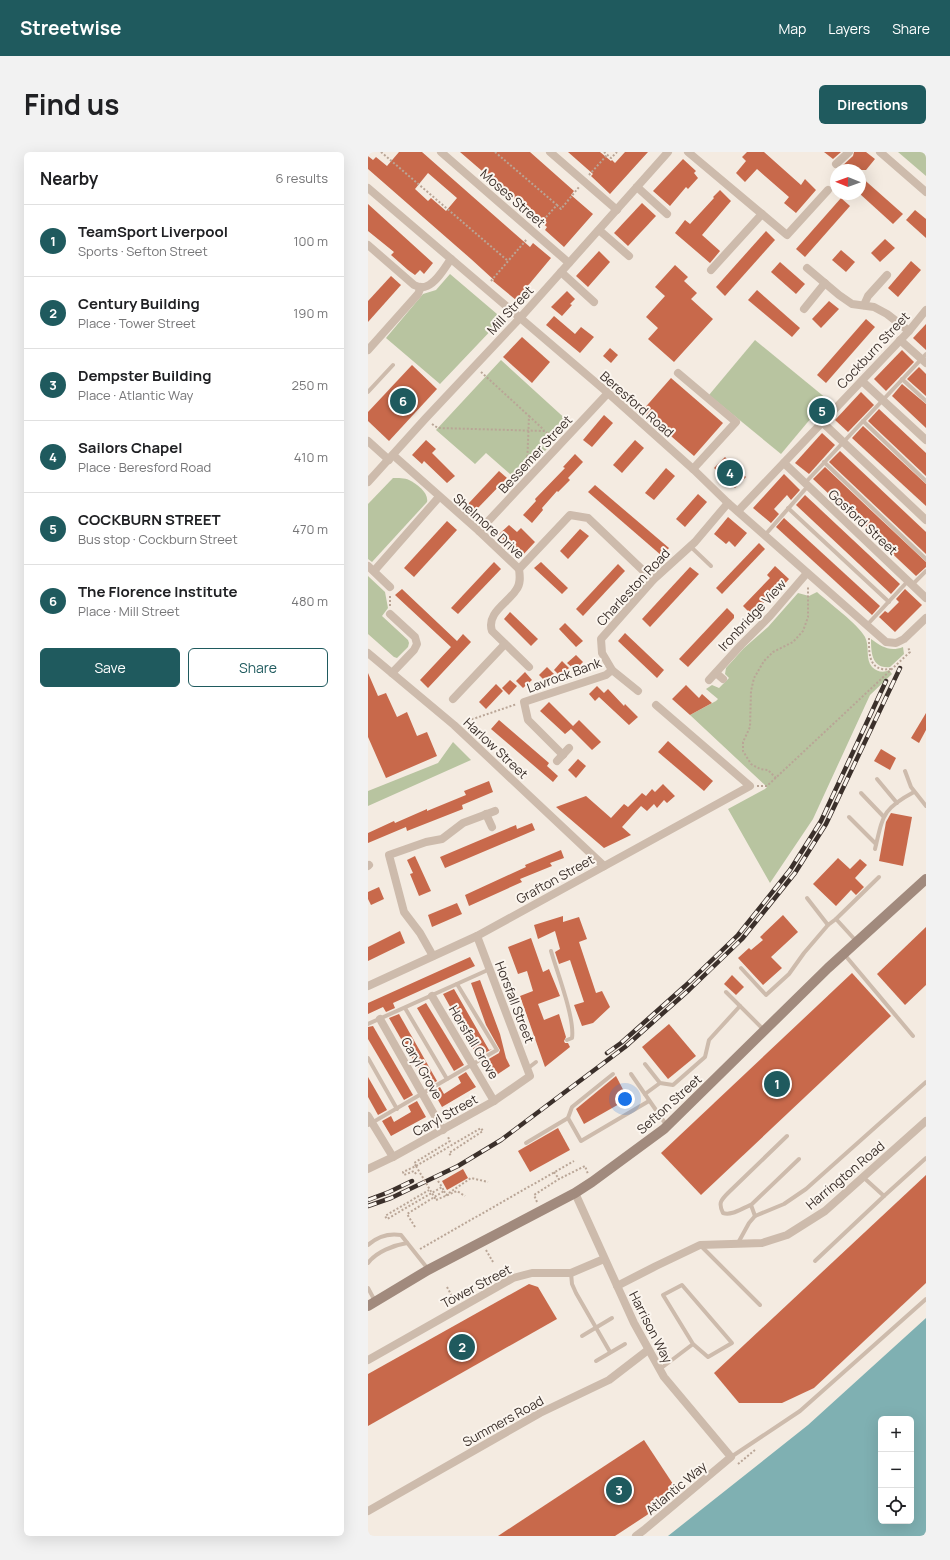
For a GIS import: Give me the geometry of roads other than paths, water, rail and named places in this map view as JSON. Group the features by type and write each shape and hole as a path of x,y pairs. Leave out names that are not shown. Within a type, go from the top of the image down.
{"street":[{"name":"Moses Street","path":"441,152 569,263"},
{"path":"550,152 617,210"},
{"path":"688,152 787,235 828,190"},
{"path":"836,164 849,152"},
{"path":"880,152 926,192"},
{"name":"Mill Street","path":"368,482 520,318 617,210 663,154"},
{"path":"637,187 667,214"},
{"name":"Beresford Road","path":"368,188 608,393 693,468 728,503 886,642 896,643 904,639 926,618"},
{"path":"711,270 762,214"},
{"path":"599,230 629,256"},
{"path":"368,245 414,285 421,287 427,286 432,282 451,259"},
{"path":"807,268 852,304 874,307 887,314 909,330"},
{"path":"561,272 594,302"},
{"path":"864,305 868,296 887,275"},
{"path":"804,309 825,283"},
{"path":"368,350 418,294 421,287"},
{"name":"Cockburn Street","path":"738,511 862,381 926,310"},
{"path":"900,340 925,358"},
{"path":"678,373 736,422 693,468"},
{"path":"862,381 926,440"},
{"name":"Bessemer Street","path":"479,531 608,393"},
{"path":"822,422 926,520"},
{"name":"Shelmore Drive","path":"368,441 439,497 479,531 519,569 520,579 517,590 492,617 492,631 529,667"},
{"name":"Gosford Street","path":"784,463 926,598"},
{"path":"390,587 371,568 439,497"},
{"name":"Charleston Road","path":"638,691 612,670 602,653 601,639 653,580 690,546 728,503"},
{"path":"519,569 570,515 588,518 653,580"},
{"name":"Ironbridge View","path":"709,680 740,645 770,616 807,573"},
{"path":"390,614 415,637 418,644 392,673"},
{"path":"453,699 505,644"},
{"name":"Harlow Street","path":"368,653 454,725 604,866"},
{"name":"Lavrock Bank","path":"563,755 528,720 524,702 606,675 612,670"},
{"path":"716,673 723,679"},
{"name":"Grafton Street","path":"368,986 477,936 750,786 656,705"},
{"path":"557,761 569,748"},
{"path":"433,956 420,933 404,912 389,855 426,842 442,839 463,823 495,811"},
{"path":"486,814 492,827"},
{"name":"Sefton Street","path":"372,1304 428,1270 575,1193 667,1126 764,1030 926,879"},
{"name":"Horsfall Street","path":"477,936 528,1072"},
{"name":"Horsfall Grove","path":"432,996 494,1101"},
{"name":"Caryl Grove","path":"380,1019 443,1130"},
{"name":"Caryl Street","path":"368,1169 393,1157 494,1101 528,1072"},
{"path":"369,1121 393,1157"},
{"name":"Harrington Road","path":"617,1286 700,1245 762,1243 788,1235 826,1211 926,1121"},
{"name":"Harrison Way","path":"575,1193 634,1323 659,1370 731,1457"},
{"name":"Tower Street","path":"368,1360 513,1278 532,1273 571,1273 604,1259"},
{"name":"Summers Road","path":"368,1511 540,1413 609,1380 648,1350"},
{"name":"Atlantic Way","path":"636,1536 731,1457"}],"lane":[{"path":"765,535 824,462 902,379 925,358"},
{"path":"368,392 393,365"},
{"path":"902,379 926,401"},
{"path":"862,421 926,481"},
{"path":"824,462 926,559"},
{"path":"788,508 889,602"},
{"path":"690,546 711,566"},
{"path":"867,625 889,602 926,571"},
{"path":"905,771 911,787 926,806"},
{"path":"878,778 897,803"},
{"path":"874,849 887,810 914,792"},
{"path":"861,793 884,816"},
{"path":"849,817 876,844"},
{"path":"741,968 766,995 789,974 804,953 828,925 879,877"},
{"path":"807,898 828,925"},
{"path":"836,919 857,942"},
{"path":"551,951 573,1031 572,1038 567,1040"},
{"path":"844,954 913,1036"},
{"path":"368,1024 490,969"},
{"path":"369,1121 397,1109 497,1050 457,984"},
{"path":"726,992 764,1030"},
{"path":"645,1064 660,1083 673,1085 706,1058 709,1040 740,1006"},
{"path":"405,1008 447,1079"},
{"path":"368,1058 397,1109"},
{"path":"528,1072 536,1062"},
{"path":"526,1143 568,1118 572,1107 613,1074"},
{"path":"630,1074 667,1126"},
{"path":"738,1244 749,1223 755,1216 784,1204 806,1189 926,1082"},
{"path":"644,1094 660,1083"},
{"path":"568,1118 581,1140 649,1101"},
{"path":"787,1136 728,1192 721,1201 720,1207 723,1213 732,1213 751,1205 799,1159"},
{"path":"815,1262 926,1158"},
{"path":"863,1177 884,1196"},
{"path":"751,1205 755,1216"},
{"path":"368,1245 379,1237 391,1234 401,1235 428,1270"},
{"path":"368,1263 371,1258 397,1244 407,1243"},
{"path":"700,1245 760,1305"},
{"path":"571,1273 572,1284 576,1293 597,1327 610,1352"},
{"path":"682,1285 732,1343 708,1357 693,1344 663,1295 682,1285"},
{"path":"368,1288 372,1304"},
{"path":"731,1457 800,1411 926,1299"},
{"path":"582,1336 612,1318"},
{"path":"596,1361 626,1344"},
{"path":"659,1370 693,1344"}],"water":[{"path":"926,1318 926,1536 668,1536 808,1425"}],"railway":[{"path":"368,1206 391,1198 458,1166 501,1140 625,1047 689,990 742,939 795,873 826,824 900,668"},
{"path":"607,1053 621,1043 685,986 738,935 790,870 821,821 886,681"},
{"path":"368,1200 412,1181"}],"place":[{"name":"The Florence Institute","path":"403,401"},
{"name":"COCKBURN STREET","path":"822,411"},
{"name":"Sailors Chapel","path":"730,473"},
{"name":"TeamSport Liverpool","path":"777,1084"},
{"name":"Century Building","path":"462,1347"},
{"name":"Dempster Building","path":"619,1490"}]}
